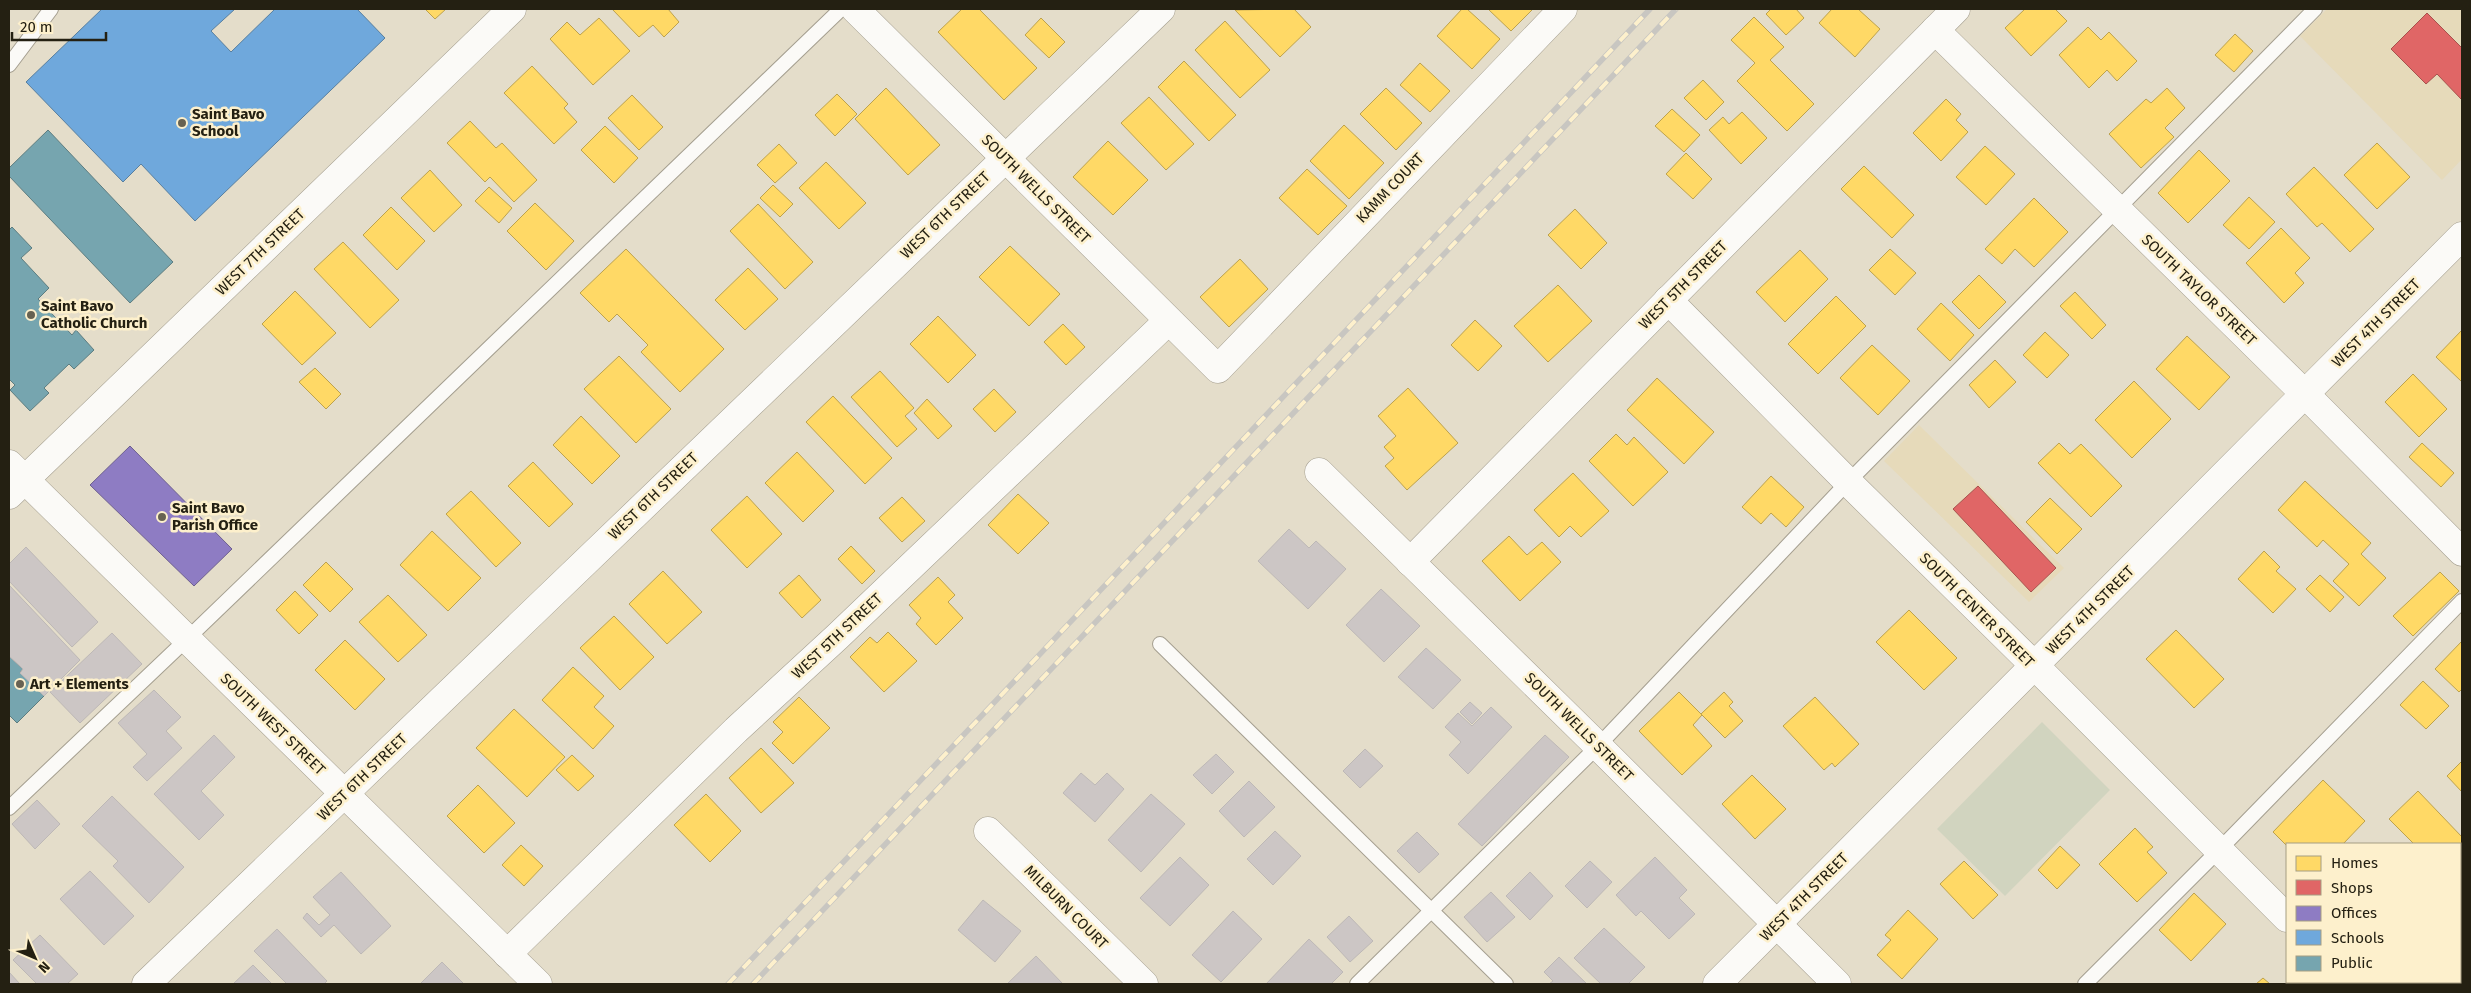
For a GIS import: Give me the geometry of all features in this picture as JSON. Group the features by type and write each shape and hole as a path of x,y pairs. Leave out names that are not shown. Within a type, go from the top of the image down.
{"street":[{"name":"WEST 7TH STREET","path":"14,479 512,9"},
{"name":"SOUTH WELLS STREET","path":"855,9 1218,369"},
{"name":"WEST 6TH STREET","path":"146,984 1161,9"},
{"name":"KAMM COURT","path":"1218,369 1563,9"},
{"name":"WEST 5TH STREET","path":"1410,562 1956,9"},
{"name":"SOUTH TAYLOR STREET","path":"1935,30 2305,394 2462,552"},
{"name":"WEST 4TH STREET","path":"1717,984 2462,236"},
{"name":"SOUTH CENTER STREET","path":"1668,300 1848,482 2286,917"},
{"name":"WEST 5TH STREET","path":"507,954 736,730 837,637 1168,321"},
{"name":"SOUTH WELLS STREET","path":"1319,472 1598,746 1836,984"},
{"name":"SOUTH WEST STREET","path":"14,479 187,639 538,984"},
{"name":"MILBURN COURT","path":"988,831 1144,984"}],"lane":[{"path":"9,64 51,9"},
{"path":"9,808 841,9"},
{"path":"1357,984 1598,746 1848,482 2314,9"},
{"path":"2085,984 2220,850 2462,601"},
{"path":"1160,644 1506,984"}],"shaded area":[{"path":"2327,9 2462,9 2462,159 2442,180 2300,36"},
{"path":"1919,425 2064,568 2029,602 1884,461"}],"green space":[{"path":"2042,722 2110,790 2005,896 1937,829"}],"building: Homes":[{"path":"425,9 446,9 435,19"},
{"path":"612,9 668,9 679,22 664,37 653,25 639,37"},
{"path":"962,9 979,9 1037,68 1004,100 938,32"},
{"path":"1294,9 1311,27 1280,57 1235,10"},
{"path":"1462,9 1467,9 1500,39 1472,69 1437,36"},
{"path":"1488,9 1533,9 1511,31"},
{"path":"1771,9 1796,9 1804,18 1786,35 1766,14"},
{"path":"1832,9 1858,9 1880,29 1855,57 1819,23"},
{"path":"2025,9 2055,9 2067,21 2031,56 2005,28"},
{"path":"1754,17 1784,47 1770,60 1814,104 1787,131 1737,81 1755,63 1731,40"},
{"path":"599,18 630,51 593,85 550,39 567,22 580,35"},
{"path":"1041,18 1065,42 1049,58 1025,35"},
{"path":"1225,21 1270,70 1240,98 1195,50"},
{"path":"2088,27 2101,40 2109,32 2137,61 2117,81 2107,70 2089,88 2059,55"},
{"path":"2235,34 2253,51 2234,72 2215,55"},
{"path":"1184,61 1236,115 1209,141 1158,87"},
{"path":"1420,63 1450,91 1430,112 1400,85"},
{"path":"532,66 568,104 564,108 577,122 554,144 504,93"},
{"path":"1703,80 1724,102 1706,120 1684,98"},
{"path":"886,88 940,145 908,175 855,119"},
{"path":"1386,88 1422,123 1396,150 1360,114"},
{"path":"2167,88 2185,108 2165,128 2174,137 2141,168 2109,134 2146,99 2151,103"},
{"path":"837,94 857,114 835,136 815,115"},
{"path":"632,95 663,127 639,150 608,118"},
{"path":"1149,97 1194,144 1166,170 1121,123"},
{"path":"1946,99 1961,114 1956,120 1968,132 1941,161 1913,133"},
{"path":"1672,109 1700,135 1684,152 1655,126"},
{"path":"1742,112 1767,138 1741,164 1709,130 1723,117 1729,124"},
{"path":"470,121 496,148 502,143 537,180 514,202 490,177 485,182 447,143"},
{"path":"1344,125 1384,163 1349,199 1310,161"},
{"path":"605,126 638,158 614,183 581,150"},
{"path":"1108,141 1148,180 1113,215 1073,177"},
{"path":"2377,143 2410,177 2377,209 2344,175"},
{"path":"779,144 797,163 775,183 757,165"},
{"path":"1985,146 2015,174 1986,205 1956,177"},
{"path":"2199,150 2230,181 2188,223 2158,193"},
{"path":"1686,153 1712,179 1693,199 1666,174"},
{"path":"826,162 866,203 839,229 799,188"},
{"path":"1864,166 1914,215 1892,238 1841,189"},
{"path":"2314,167 2374,229 2350,252 2322,223 2317,227 2286,194"},
{"path":"1307,169 1347,206 1318,235 1279,198"},
{"path":"430,170 462,205 434,232 401,198"},
{"path":"773,185 793,204 780,217 760,198"},
{"path":"489,187 512,208 499,223 475,201"},
{"path":"2249,197 2275,222 2249,249 2223,225"},
{"path":"2034,198 2068,232 2034,267 2015,249 2002,264 1985,249"},
{"path":"535,203 574,241 546,270 507,231"},
{"path":"758,204 813,262 785,289 730,231"},
{"path":"391,207 425,241 397,270 363,235"},
{"path":"1575,209 1607,243 1581,269 1548,235"},
{"path":"2281,228 2310,258 2295,273 2304,283 2284,303 2246,263"},
{"path":"343,242 399,300 370,328 314,269"},
{"path":"1010,246 1060,294 1029,326 979,277"},
{"path":"626,249 724,349 680,392 641,352 648,345 617,314 609,322 580,293"},
{"path":"1890,249 1916,273 1895,295 1869,270"},
{"path":"1800,250 1828,279 1785,322 1756,292"},
{"path":"1240,259 1268,289 1229,327 1200,297"},
{"path":"748,268 778,299 745,330 715,300"},
{"path":"1979,275 2006,302 1979,329 1952,302"},
{"path":"1558,285 1592,321 1548,362 1514,326"},
{"path":"295,291 336,333 302,365 262,324"},
{"path":"2075,292 2106,325 2092,339 2060,306"},
{"path":"1836,296 1866,326 1818,374 1788,344"},
{"path":"1941,303 1974,335 1950,361 1917,329"},
{"path":"938,316 976,355 948,383 910,344"},
{"path":"1475,320 1502,346 1478,371 1451,345"},
{"path":"1063,324 1085,347 1066,365 1044,342"},
{"path":"2462,330 2462,382 2436,357"},
{"path":"2045,332 2069,355 2047,378 2023,355"},
{"path":"2187,336 2230,377 2199,410 2156,369"},
{"path":"1872,345 1910,381 1878,415 1840,378"},
{"path":"619,356 671,409 636,443 584,389"},
{"path":"1995,360 2016,382 1989,408 1969,385"},
{"path":"315,368 341,394 326,409 299,382"},
{"path":"880,371 914,408 905,416 917,429 897,447 851,397"},
{"path":"2413,374 2447,409 2419,437 2385,402"},
{"path":"1657,378 1714,432 1684,464 1627,410"},
{"path":"2134,381 2171,419 2132,458 2095,420"},
{"path":"1408,388 1458,443 1407,490 1385,466 1394,458 1384,447 1396,436 1378,416"},
{"path":"994,389 1016,412 995,432 973,409"},
{"path":"833,396 892,458 865,484 806,422"},
{"path":"927,399 952,426 938,439 914,413"},
{"path":"581,416 620,456 592,484 553,445"},
{"path":"1616,434 1627,445 1634,437 1668,472 1633,506 1589,461"},
{"path":"2059,443 2070,454 2081,444 2122,486 2091,517 2038,463"},
{"path":"2422,443 2454,473 2441,487 2409,457"},
{"path":"797,452 834,491 803,522 765,483"},
{"path":"533,462 573,504 549,527 508,486"},
{"path":"1573,473 1609,511 1581,537 1570,526 1559,537 1534,510"},
{"path":"1771,476 1804,507 1786,527 1771,513 1761,524 1742,507"},
{"path":"2305,481 2371,543 2361,554 2386,578 2359,606 2333,581 2349,564 2323,540 2317,547 2278,510"},
{"path":"471,491 521,543 496,567 446,514"},
{"path":"1018,494 1049,523 1018,554 988,525"},
{"path":"747,496 782,534 747,568 711,530"},
{"path":"902,497 925,521 902,542 879,518"},
{"path":"2050,498 2082,529 2057,554 2026,522"},
{"path":"432,531 481,578 448,611 400,565"},
{"path":"1509,536 1527,555 1542,542 1561,562 1520,601 1482,561"},
{"path":"851,546 875,571 862,584 838,559"},
{"path":"2264,551 2280,567 2276,571 2296,589 2273,613 2238,579"},
{"path":"326,562 353,589 330,612 303,585"},
{"path":"663,571 702,612 667,644 629,604"},
{"path":"2440,572 2459,591 2413,636 2393,616"},
{"path":"799,575 821,600 802,618 779,593"},
{"path":"2320,575 2344,597 2330,612 2306,589"},
{"path":"938,577 955,595 948,602 963,618 936,645 916,624 921,618 909,605"},
{"path":"295,591 318,615 299,634 276,610"},
{"path":"388,595 427,635 398,662 359,622"},
{"path":"1909,610 1957,658 1924,690 1876,642"},
{"path":"614,616 654,657 620,690 580,648"},
{"path":"2176,630 2224,679 2194,708 2146,659"},
{"path":"888,632 917,661 884,692 850,657 870,637 877,643"},
{"path":"345,640 385,679 355,710 315,670"},
{"path":"2462,641 2462,689 2459,692 2435,669"},
{"path":"573,667 604,696 594,707 614,726 593,749 542,700"},
{"path":"2423,681 2449,706 2426,729 2400,705"},
{"path":"1679,692 1702,715 1693,725 1712,746 1682,775 1639,731"},
{"path":"1724,692 1733,702 1729,706 1743,721 1725,738 1701,714"},
{"path":"799,697 830,728 793,764 772,743 783,732 773,722"},
{"path":"1815,697 1859,744 1835,767 1832,763 1824,770 1783,726"},
{"path":"514,709 565,757 527,797 476,748"},
{"path":"761,748 794,783 761,813 729,778"},
{"path":"572,755 594,776 578,791 556,770"},
{"path":"2462,761 2462,792 2447,776"},
{"path":"1752,775 1786,809 1755,839 1722,804"},
{"path":"2323,780 2365,821 2344,843 2286,843 2286,845 2273,832"},
{"path":"478,785 515,823 484,853 447,816"},
{"path":"2418,791 2462,837 2462,865 2461,843 2413,843 2389,819"},
{"path":"706,794 741,831 710,862 674,825"},
{"path":"2135,828 2153,847 2147,852 2167,873 2137,902 2099,864"},
{"path":"521,845 543,866 524,886 502,865"},
{"path":"2060,846 2080,865 2057,889 2038,870"},
{"path":"1964,861 1998,895 1973,919 1940,884"},
{"path":"2194,893 2226,924 2191,961 2159,930"},
{"path":"1908,910 1938,939 1902,979 1877,955 1891,940 1885,935"},
{"path":"2263,978 2270,984 2256,984"}],"building: Shops":[{"path":"2427,13 2462,48 2462,100 2437,74 2426,84 2391,49"},
{"path":"1978,486 2056,568 2031,592 1953,509"}],"building: Offices":[{"name":"Saint Bavo Parish Office","path":"130,446 232,549 194,586 90,485"}],"building: Schools":[{"name":"Saint Bavo School","path":"102,9 235,9 211,31 231,52 275,9 357,9 385,38 195,221 141,164 123,182 26,82"}],"building: Public":[{"path":"48,130 173,262 130,303 9,176 9,168"},
{"name":"Saint Bavo Catholic Church","path":"12,227 32,248 21,258 49,288 38,299 72,335 76,330 94,350 74,369 69,364 44,388 49,393 30,411 10,390 15,385 9,379 9,230"},
{"name":"Art + Elements","path":"9,656 23,669 20,673 44,696 17,723 9,715"}],"building: Other":[{"path":"1289,529 1309,548 1316,541 1346,569 1308,609 1258,561"},
{"path":"26,547 98,622 72,647 9,581 9,564"},
{"path":"9,585 80,660 44,696 20,673 23,669 9,656"},
{"path":"1381,589 1420,626 1384,662 1346,625"},
{"path":"112,633 142,664 80,723 50,692"},
{"path":"1426,648 1461,680 1433,709 1398,677"},
{"path":"154,690 181,717 166,731 182,748 147,781 133,767 147,754 118,723"},
{"path":"1470,702 1482,713 1472,724 1460,712"},
{"path":"1491,707 1512,727 1468,774 1449,755 1461,742 1445,727 1458,713 1472,726"},
{"path":"214,735 235,757 201,791 224,815 199,840 154,794"},
{"path":"1545,735 1569,757 1482,846 1458,824"},
{"path":"1365,749 1383,766 1360,788 1343,771"},
{"path":"1216,754 1234,772 1212,794 1193,775"},
{"path":"1081,773 1095,785 1107,773 1124,789 1095,822 1063,793"},
{"path":"1249,781 1275,807 1244,837 1219,811"},
{"path":"1151,794 1185,824 1141,872 1108,840"},
{"path":"112,796 184,867 149,903 113,866 118,861 82,826"},
{"path":"37,800 60,824 35,849 12,824"},
{"path":"1275,831 1301,856 1273,885 1247,859"},
{"path":"1417,832 1439,854 1419,873 1397,851"},
{"path":"1180,857 1209,885 1170,926 1140,898"},
{"path":"1655,857 1687,890 1679,898 1695,914 1669,939 1641,911 1636,916 1616,895"},
{"path":"1590,861 1612,882 1587,908 1565,886"},
{"path":"90,871 134,916 104,945 60,899"},
{"path":"341,872 391,926 361,954 334,925 321,937 303,918 307,913 319,925 330,915 313,897"},
{"path":"1530,872 1553,896 1530,920 1506,896"},
{"path":"1491,892 1515,917 1487,942 1464,917"},
{"path":"983,900 1021,931 995,962 958,930"},
{"path":"1233,911 1262,939 1221,982 1192,955"},
{"path":"1349,916 1373,941 1350,962 1327,937"},
{"path":"1604,928 1645,967 1628,984 1601,984 1574,958"},
{"path":"277,929 327,981 324,984 287,984 254,951"},
{"path":"40,935 78,974 67,984 37,984 13,960"},
{"path":"1309,939 1343,972 1331,984 1266,984"},
{"path":"1036,956 1063,984 1007,984"},
{"path":"1559,957 1587,984 1549,984 1553,981 1544,972"},
{"path":"442,962 464,984 420,984"},
{"path":"253,965 272,984 233,984"},
{"path":"9,972 20,984 9,984"}],"railway":[{"path":"728,984 1650,9"},
{"path":"753,984 1676,9"}],"place":[{"name":"Saint Bavo School","path":"182,123"},
{"name":"Saint Bavo Catholic Church","path":"31,315"},
{"name":"Saint Bavo Parish Office","path":"162,517"},
{"name":"Art + Elements","path":"20,684"}]}
